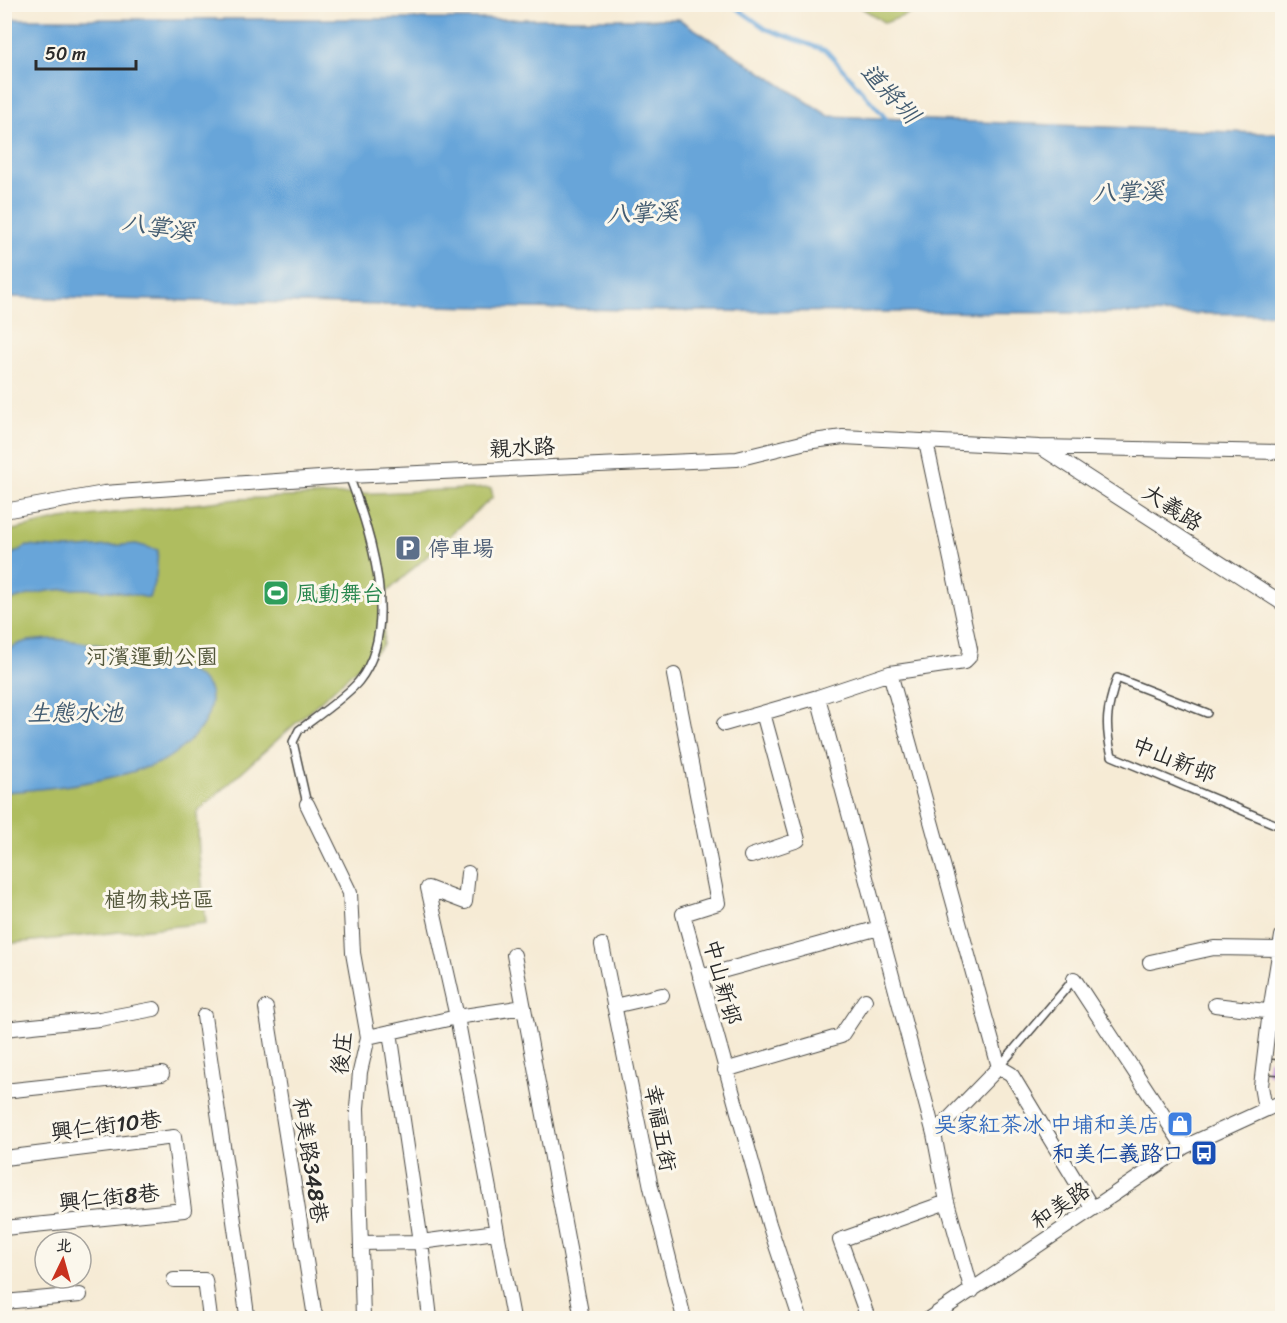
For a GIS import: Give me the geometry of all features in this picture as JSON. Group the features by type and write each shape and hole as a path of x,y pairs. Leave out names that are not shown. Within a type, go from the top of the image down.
{"street":[{"name":"親水路","path":"4,511 104,493 349,476 737,459 806,442 843,437 1040,447 1282,452"},
{"path":"724,724 890,673 964,662 969,657 970,649 926,442"},
{"name":"大義路","path":"1040,447 1282,603"},
{"path":"890,673 999,1067 1011,1074 1092,1208"},
{"name":"中山新邨","path":"674,675 718,903 683,914 769,1224 800,1318"},
{"path":"818,697 934,1134 947,1202 972,1291"},
{"path":"751,856 798,840 762,713"},
{"name":"後庄","path":"307,804 350,893 353,953 368,1037 360,1072 357,1108 363,1318"},
{"path":"468,873 465,902 428,888 457,1017 513,1318"},
{"path":"700,977 879,928"},
{"path":"1149,962 1214,948 1281,943 1276,1012 1261,1086 1265,1109"},
{"name":"幸福五街","path":"602,945 651,1187 684,1318"},
{"path":"514,955 582,1318"},
{"path":"1074,979 1184,1148"},
{"path":"614,1006 662,995"},
{"path":"725,1070 841,1036 865,1000"},
{"path":"1215,1005 1276,1012"},
{"path":"368,1037 457,1017 524,1007"},
{"name":"和美路348巷","path":"266,1008 314,1311 317,1318"},
{"path":"4,1029 100,1019 154,1009"},
{"path":"204,1016 249,1318"},
{"name":"後庄","path":"390,1032 430,1318"},
{"path":"934,1134 999,1067"},
{"path":"4,1091 162,1074"},
{"name":"和美路","path":"930,1318 1184,1148 1282,1102"},
{"name":"興仁街10巷","path":"4,1158 174,1137 180,1176"},
{"name":"興仁街8巷","path":"4,1228 184,1210 180,1176"},
{"path":"868,1318 840,1240 947,1202"},
{"path":"361,1243 421,1242 496,1232"},
{"path":"174,1280 205,1280 210,1318"},
{"path":"4,1302 80,1295"}],"lane":[{"path":"307,804 293,741 298,730 358,683 370,664 376,645 380,618 378,580 349,476"},
{"name":"中山新邨","path":"1206,713 1117,678 1108,706 1107,736 1112,756 1282,826"},
{"path":"999,1067 1074,979"}],"green space":[{"path":"857,5 932,5 885,23"},
{"name":"河濱運動公園","path":"491,488 493,497 386,593 383,645 197,812 206,923 5,944 4,532 61,519 238,499"}],"water":[{"name":"八掌溪","path":"5,19 679,19 829,116 1282,134 1282,314 674,311 5,297"},
{"path":"136,544 158,550 156,577 149,598 112,591 76,589 40,592 5,603 5,558 27,546 67,549"},
{"name":"生態水池","path":"55,639 135,652 177,665 194,674 206,684 210,691 210,707 205,721 182,748 155,765 87,783 5,792 5,654 21,643"}],"building":[{"path":"1268,1059 1282,1060 1282,1075 1267,1074"}],"waterway":[{"name":"道將圳","path":"731,4 766,29 827,51 889,122"}],"place":[{"name":"停車場","path":"408,548"},
{"name":"風動舞台","path":"276,593"},
{"name":"吳家紅茶冰 中埔和美店","path":"1180,1124"},
{"name":"和美仁義路口","path":"1204,1153"}],"park label":[{"name":"植物栽培區","path":"159,899"}]}
